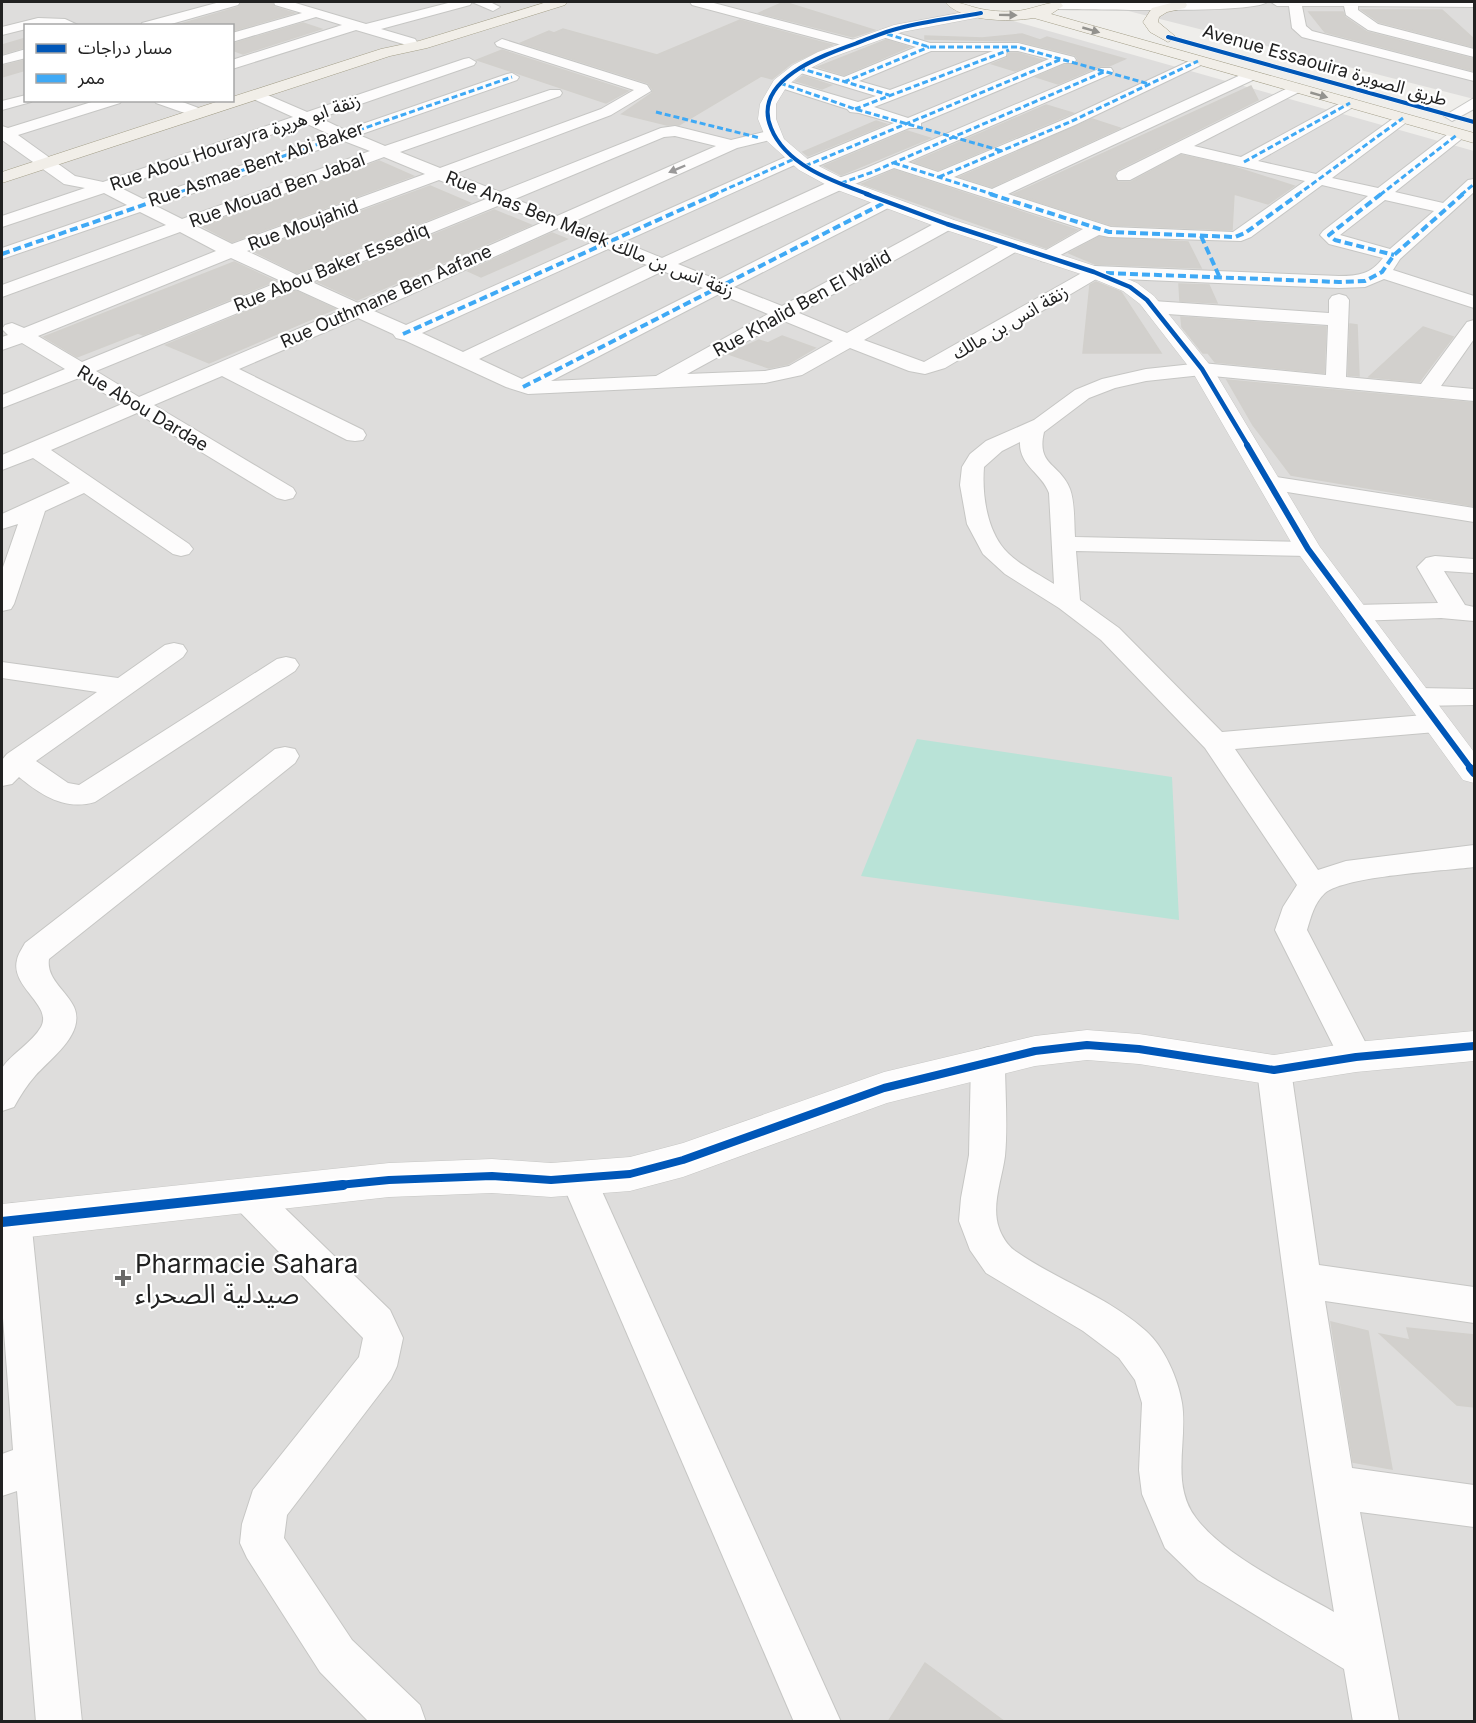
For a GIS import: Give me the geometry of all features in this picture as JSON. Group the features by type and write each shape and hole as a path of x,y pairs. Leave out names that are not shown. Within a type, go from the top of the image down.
{"main road":[{"path":"461,29 471,18 517,2"},
{"path":"234,102 461,29 537,2"},
{"path":"387,52 410,42 560,2"},
{"path":"954,3 981,13 1009,15 1035,14 1058,4"},
{"path":"461,29 498,27 576,4"},
{"name":"Avenue Essaouira طريق الصويرة","path":"1058,4 1474,122"},
{"path":"1168,37 1151,25 1150,18 1163,8 1180,4"},
{"name":"Avenue Essaouira طريق الصويرة","path":"1035,14 1466,136"},
{"path":"2,178 234,102"}],"street":[{"path":"154,24 233,2"},
{"path":"280,2 410,42"},
{"path":"234,64 362,26 465,2"},
{"path":"478,2 493,6"},
{"path":"697,2 853,44"},
{"path":"1058,4 1260,2"},
{"path":"1275,2 1474,3"},
{"path":"1295,2 1299,28 1307,34 1474,77"},
{"path":"1351,2 1351,12 1369,26 1474,53"},
{"path":"914,24 954,3"},
{"path":"198,12 221,24"},
{"path":"234,28 251,32 317,13"},
{"path":"766,136 768,104 780,84 798,68 884,33 914,24 981,13"},
{"path":"33,24 50,20 69,24"},
{"path":"2,31 24,26"},
{"path":"884,33 930,46 1018,47 1149,84"},
{"name":"Rue Abou Hourayra زنقة ابو هريرة","path":"2,222 105,187 310,111 481,57 524,35"},
{"path":"2,40 24,50"},
{"path":"844,82 930,46"},
{"path":"855,109 1018,47"},
{"path":"2,60 24,52"},
{"path":"234,55 248,60"},
{"path":"481,57 522,81"},
{"name":"Rue Moujahid","path":"2,344 231,251 606,112 642,92 643,89 481,57"},
{"path":"403,334 611,242 800,163 907,123 1062,59"},
{"path":"939,177 1002,152 1198,61"},
{"path":"798,68 888,96"},
{"path":"462,360 839,184 894,163 1106,71"},
{"path":"993,195 1250,76"},
{"name":"Rue Mouad Ben Jabal","path":"2,291 386,151 560,95 522,81"},
{"name":"Rue Asmae Bent Abi Baker","path":"2,254 342,134 522,81"},
{"path":"780,84 855,109 954,136 1002,152"},
{"path":"1124,176 1296,88"},
{"name":"Rue Anas Ben Malek زنقة انس بن مالك","path":"256,95 310,111 342,134 784,312 916,368 925,368"},
{"path":"2,106 24,100"},
{"path":"3,133 108,102"},
{"path":"167,102 199,113"},
{"path":"1452,116 1474,103"},
{"path":"586,104 661,133 675,131 730,145"},
{"path":"1244,162 1350,104"},
{"path":"656,112 766,136 800,163 839,184 947,224 1094,272 1130,287 1153,308 1202,369 1308,549 1474,773"},
{"path":"894,163 1096,229 1120,234 1242,235 1404,118"},
{"path":"3,133 70,180 105,187 403,334 523,387 541,389 783,374 806,367 1013,246"},
{"name":"Rue Abou Baker Essediq","path":"2,402 661,133"},
{"name":"Rue Outhmane Ben Aafane","path":"2,463 357,310 730,145 766,136"},
{"path":"1394,255 1335,240 1329,235 1380,194 1466,136"},
{"path":"1180,148 1380,194 1474,211"},
{"path":"1094,272 1339,282 1365,281 1382,273 1394,255 1474,184"},
{"path":"523,387 886,202"},
{"name":"Rue Khalid Ben El Walid","path":"657,383 947,224"},
{"path":"1047,257 1096,229"},
{"path":"1201,236 1220,278"},
{"name":"زنقة انس بن مالك","path":"925,368 938,364 1094,272"},
{"path":"1382,273 1474,302"},
{"path":"1336,381 1339,282"},
{"path":"1153,308 1339,320"},
{"name":"Rue Abou Dardae","path":"2,323 285,493"},
{"path":"1427,390 1474,326"},
{"path":"222,368 355,435"},
{"path":"1312,885 1215,742 1122,646 1068,603 1022,574 991,549 981,532 971,485 973,467 985,453 1004,441 1034,430 1051,419 1073,399 1095,388 1146,375 1202,369 1474,395"},
{"path":"1034,430 1032,456 1058,486 1068,603"},
{"path":"35,449 181,549"},
{"path":"1270,483 1474,515"},
{"path":"2,522 87,484"},
{"path":"2,604 35,507"},
{"path":"1063,544 1308,549"},
{"path":"1466,613 1429,567 1435,563 1474,566"},
{"path":"1355,613 1441,610 1466,613"},
{"path":"174,651 9,769 71,796 85,795 286,665"},
{"path":"2,670 121,687"},
{"path":"1417,697 1474,697"},
{"path":"1215,742 1436,723"},
{"path":"2,1097 18,1072 48,1044 59,1026 59,1010 30,970 36,952 285,756"},
{"path":"1356,1057 1291,930 1300,901 1312,885 1329,876 1474,856"},
{"path":"59,1722 19,1469 7,1220 249,1197 389,1180 492,1176 551,1179 630,1174 683,1160 884,1088 1035,1051 1087,1045 1139,1049 1274,1070 1356,1057 1474,1046"},
{"path":"988,1062 987,1155 978,1221 983,1238 999,1261 1097,1318 1133,1346 1152,1371 1162,1403 1160,1470 1163,1494 1180,1533 1213,1564 1365,1656"},
{"path":"1274,1070 1302,1280 1334,1487 1376,1722"},
{"path":"578,1178 818,1722"},
{"path":"249,1197 376,1323 383,1338 377,1366 268,1505 263,1524 262,1543 336,1656 403,1722"},
{"path":"1302,1280 1474,1305"},
{"path":"1334,1487 1474,1506"}],"shaded area":[{"path":"2,2 946,2 1474,151 1474,1721 2,1721"},
{"path":"1093,2 1474,2 1474,99"}],"green space":[{"path":"917,739 1172,777 1179,920 861,876"}],"building":[{"path":"242,2 272,2 274,7 294,13 234,30 234,24 181,24 239,7"},
{"path":"784,2 874,30 853,37 759,13"},
{"path":"1362,10 1442,10 1474,39 1474,47 1379,22"},
{"path":"1309,12 1343,12 1345,17 1367,32 1474,59 1474,71 1325,32"},
{"path":"740,20 832,45 792,63 772,79 761,76 679,125 667,125 622,114 652,93 653,90 648,83 521,43 549,31 554,33 563,29 657,55"},
{"path":"303,23 321,29 243,54 234,51 234,43"},
{"path":"1022,34 1040,40 1047,37 1125,59 1109,66 1100,66 1058,84 1036,77 1064,65 1076,64 1078,59 1075,55 1018,41 925,39 925,36 982,38"},
{"path":"24,39 24,48 2,54 2,45"},
{"path":"886,40 909,47 844,75 818,67"},
{"path":"502,50 628,91 606,103 477,60"},
{"path":"1009,53 1018,53 1042,60 1015,71 992,64 1007,58"},
{"path":"24,60 24,71 2,77 2,66"},
{"path":"803,76 831,85 822,89 796,81"},
{"path":"1251,86 1258,100 1117,170 1114,175 1118,182 1131,182 1181,155 1231,166 1294,186 1268,204 1234,194 1232,230 1111,225 1014,194"},
{"path":"1046,105 1073,113 938,170 914,162"},
{"path":"1092,119 1120,128 992,187 960,177"},
{"path":"876,121 886,124 808,156 803,152"},
{"path":"907,131 930,138 841,175 824,166"},
{"path":"379,161 413,176 232,242 202,226"},
{"path":"894,170 1077,230 1046,248 862,184"},
{"path":"430,186 470,203 297,273 253,251"},
{"path":"494,210 531,225 357,300 318,282"},
{"path":"552,233 567,239 481,277 468,271"},
{"path":"1099,237 1188,242 1201,268 1095,264 1069,253"},
{"path":"234,262 275,281 143,335 138,333 77,357 44,337"},
{"path":"1096,282 1121,292 1161,353 1083,353 1090,285"},
{"path":"1179,284 1209,285 1217,303 1180,301"},
{"path":"296,291 335,309 209,363 166,345"},
{"path":"1181,317 1326,327 1324,373 1215,362 1208,353 1203,353 1182,327"},
{"path":"1350,324 1357,325 1359,376 1348,375"},
{"path":"1423,327 1453,337 1419,382 1369,377"},
{"path":"782,336 815,348 788,364 769,368 728,354 759,340 768,343"},
{"path":"1227,380 1474,403 1474,506 1291,475 1253,425"},
{"path":"1331,1322 1368,1331 1392,1469 1353,1462"},
{"path":"1407,1328 1474,1335 1474,1407 1457,1405 1380,1334 1410,1340"},
{"path":"925,1663 1005,1722 888,1722"}],"marked path":[{"path":"887,34 929,47 1018,47 1149,84"},
{"path":"844,82 929,47"},
{"path":"855,109 1009,50"},
{"path":"805,166 1062,59"},
{"path":"939,177 1070,122 1198,61"},
{"path":"799,68 889,95"},
{"path":"841,183 870,173 1106,71"},
{"path":"2,254 512,77"},
{"path":"780,83 855,109 1002,151"},
{"path":"1244,162 1350,103"},
{"path":"656,112 760,138"},
{"path":"894,163 1109,232 1235,237 1245,233 1403,118"},
{"path":"1394,255 1335,240 1329,235 1458,134"},
{"path":"403,334 794,159"},
{"path":"1106,273 1339,282 1365,281 1382,272 1394,255 1474,184"},
{"path":"523,387 886,202"},
{"path":"1201,236 1220,278"}],"cycle path":[{"path":"981,13 899,28 824,55 799,68 780,83 768,104 767,119 776,141 805,166 839,184 947,224 1094,272 1130,287 1147,300 1202,369 1308,549 1474,773"},
{"path":"1168,37 1474,122"},
{"path":"2,1222 389,1180 492,1176 551,1180 630,1174 683,1160 884,1088 1035,1051 1087,1045 1139,1049 1274,1070 1356,1057 1474,1046"}],"place":[{"name":"Pharmacie Sahara صيدلية الصحراء","path":"123,1278"}]}
